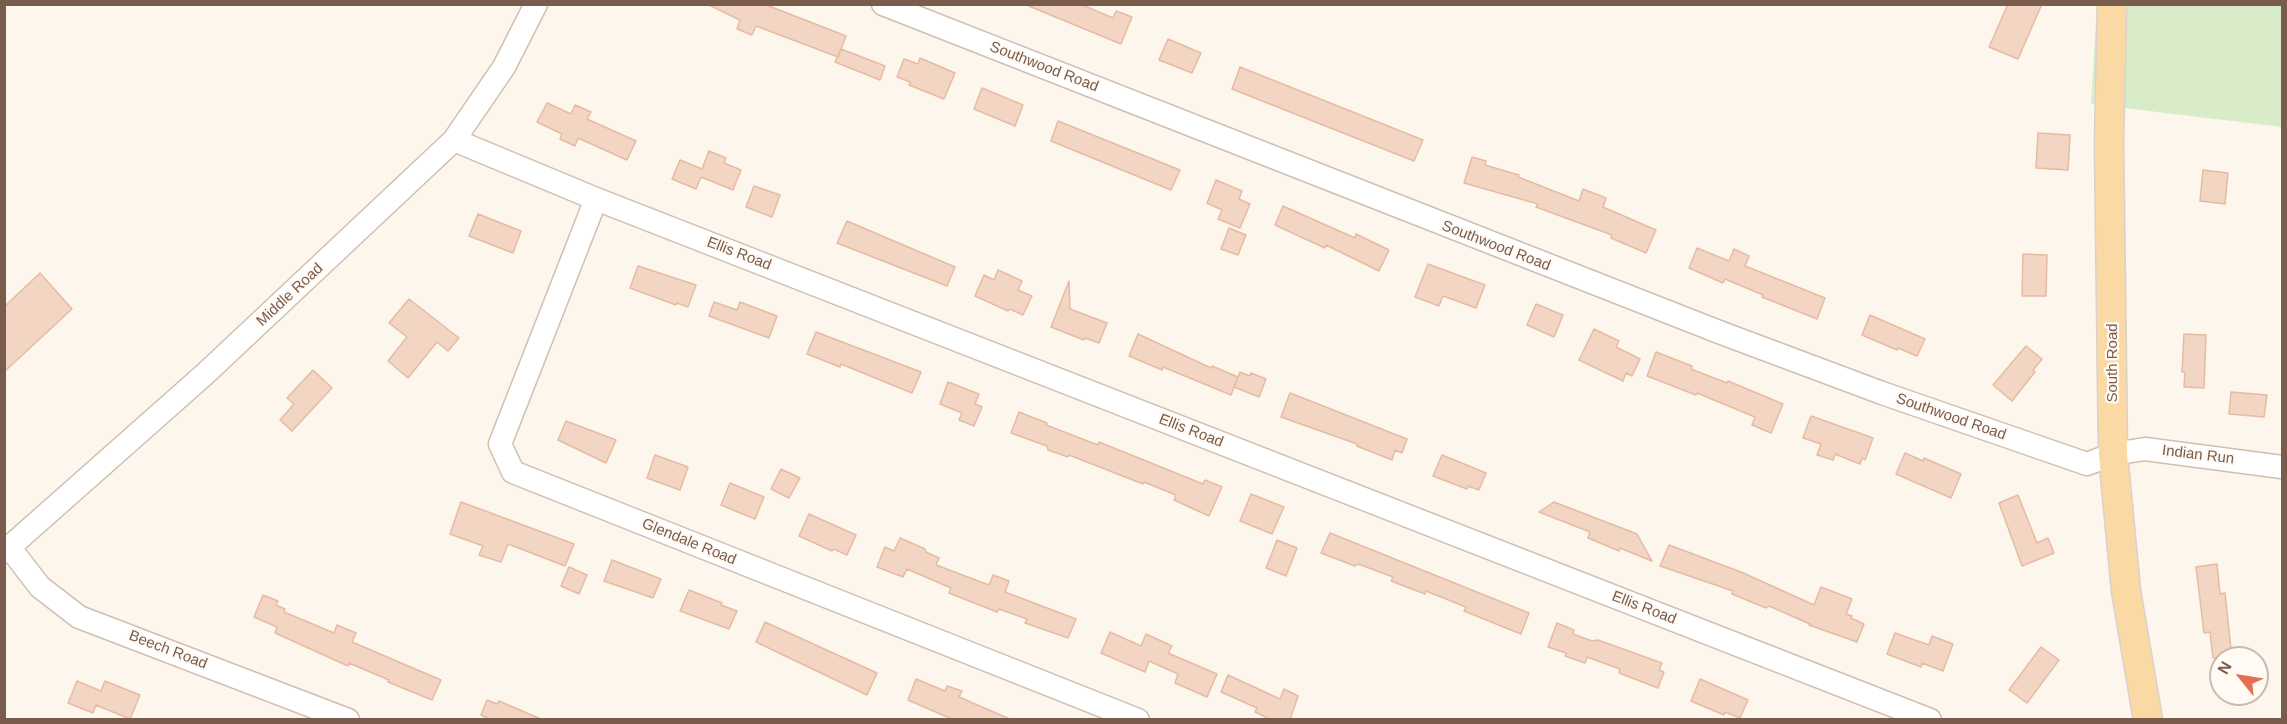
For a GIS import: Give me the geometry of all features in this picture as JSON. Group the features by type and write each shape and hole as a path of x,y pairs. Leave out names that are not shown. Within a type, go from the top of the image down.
{"main road":[{"name":"South Road","path":"2112,4 2109,143 2114,454 2126,591 2148,720"}],"street":[{"name":"Middle Road","path":"7,550 206,374 454,140 504,67 536,4"},
{"name":"Southwood Road","path":"883,4 1465,233 1882,393 2087,464 2114,454"},
{"name":"Ellis Road","path":"454,140 596,199 1930,720"},
{"name":"Glendale Road","path":"596,199 500,444 513,472 1138,720"},
{"name":"Indian Run","path":"2114,454 2145,448 2283,467"},
{"name":"Beech Road","path":"7,550 40,587 79,617 348,720"}],"green space":[{"path":"2097,5 2282,5 2282,127 2091,104"}],"building":[{"path":"707,4 764,4 846,36 838,57 756,26 752,35 737,29 740,20"},
{"path":"1024,4 1080,4 1113,18 1116,11 1132,17 1121,44"},
{"path":"2008,4 2042,4 2018,59 1989,47"},
{"path":"1168,39 1201,53 1192,73 1159,60"},
{"path":"841,49 885,66 880,80 835,62"},
{"path":"920,58 955,73 944,99 909,85 910,82 897,77 904,59 918,64"},
{"path":"1240,67 1423,140 1414,161 1232,89"},
{"path":"982,88 1023,105 1015,126 974,109"},
{"path":"547,103 571,114 575,105 591,112 587,119 636,141 627,160 578,138 575,146 560,139 562,134 537,122"},
{"path":"1058,121 1180,170 1171,190 1051,141"},
{"path":"2038,133 2070,135 2068,170 2036,168"},
{"path":"709,151 726,158 724,163 741,170 733,190 701,177 696,189 672,179 680,160 702,169"},
{"path":"1472,157 1486,161 1485,165 1519,175 1518,177 1579,201 1583,189 1606,198 1603,207 1656,230 1646,253 1611,238 1612,235 1536,207 1538,204 1464,183"},
{"path":"2203,170 2228,173 2225,204 2200,201"},
{"path":"1216,180 1242,191 1239,199 1250,204 1240,228 1218,219 1222,210 1207,203"},
{"path":"754,186 780,195 772,217 746,207"},
{"path":"1283,206 1355,238 1356,234 1389,250 1379,271 1326,245 1325,248 1275,225"},
{"path":"478,214 521,231 513,253 469,236"},
{"path":"847,221 955,267 947,286 837,243"},
{"path":"1229,228 1246,235 1238,255 1221,249"},
{"path":"1697,248 1729,261 1734,249 1749,256 1745,266 1825,298 1817,319 1725,279 1723,283 1689,268"},
{"path":"2023,254 2047,255 2046,296 2022,296"},
{"path":"1428,264 1485,285 1476,308 1443,296 1439,306 1415,297"},
{"path":"638,266 696,285 688,307 677,303 676,305 630,288"},
{"path":"998,270 1022,281 1018,290 1032,296 1023,315 1010,309 1008,311 975,296 984,275 994,280"},
{"path":"40,273 72,309 4,372 4,307"},
{"path":"1069,281 1070,309 1107,323 1099,343 1085,338 1084,340 1051,327"},
{"path":"409,299 459,338 448,351 437,342 408,378 388,361 407,337 389,323"},
{"path":"714,302 737,310 740,302 777,316 769,338 709,316"},
{"path":"1536,304 1563,315 1554,337 1527,325"},
{"path":"1870,315 1925,339 1917,356 1862,335"},
{"path":"1594,329 1619,341 1616,347 1640,359 1632,376 1626,373 1623,381 1579,360"},
{"path":"816,332 921,372 912,393 841,364 840,367 807,354"},
{"path":"1138,334 1211,368 1212,366 1238,377 1231,395 1163,367 1162,370 1129,356"},
{"path":"2184,334 2206,335 2204,388 2184,387 2185,372 2182,372"},
{"path":"2026,346 2042,359 2033,370 2035,372 2012,401 1993,385"},
{"path":"1656,352 1692,366 1691,369 1727,383 1728,381 1783,404 1771,433 1752,425 1755,417 1697,393 1696,395 1647,376"},
{"path":"313,370 332,388 292,431 280,420 294,404 287,398"},
{"path":"1240,372 1250,376 1251,373 1266,379 1259,397 1234,387"},
{"path":"948,382 979,394 975,404 982,407 974,426 959,420 962,413 940,404"},
{"path":"2231,392 2267,395 2264,417 2229,414"},
{"path":"1290,393 1407,439 1402,453 1395,450 1392,460 1357,446 1357,444 1281,417"},
{"path":"1019,412 1047,423 1046,425 1098,445 1099,442 1203,484 1205,480 1222,487 1209,516 1174,500 1176,495 1069,455 1068,457 1048,450 1047,446 1011,433"},
{"path":"1811,416 1873,438 1865,460 1862,458 1860,464 1835,454 1833,460 1817,455 1821,444 1803,438"},
{"path":"566,421 616,440 606,463 558,440"},
{"path":"1905,453 1923,461 1924,458 1961,474 1951,498 1896,474"},
{"path":"655,455 688,467 680,490 647,478"},
{"path":"1442,455 1486,473 1479,490 1468,486 1467,489 1433,476"},
{"path":"781,469 800,478 789,498 771,489"},
{"path":"730,483 764,497 755,519 721,505"},
{"path":"1251,494 1284,507 1272,534 1240,521"},
{"path":"2018,495 2037,543 2048,538 2054,553 2022,566 1999,503"},
{"path":"461,502 574,544 565,566 508,544 501,562 479,555 483,546 450,534"},
{"path":"1554,502 1637,534 1652,561 1588,538 1590,532 1539,512"},
{"path":"809,514 856,535 847,555 834,549 832,551 799,536"},
{"path":"1330,533 1529,613 1521,634 1464,611 1466,607 1426,591 1425,594 1391,581 1393,577 1321,553"},
{"path":"900,538 939,558 936,565 989,585 993,575 1009,581 1005,592 1076,619 1068,638 1025,623 1027,619 999,609 997,612 949,593 951,588 907,569 903,577 877,567 885,547 894,551"},
{"path":"1277,540 1297,548 1286,576 1266,568"},
{"path":"1669,545 1741,572 1814,605 1821,587 1852,599 1846,614 1864,624 1857,642 1809,625 1769,606 1766,608 1732,594 1733,591 1660,566"},
{"path":"612,560 661,579 653,598 604,581"},
{"path":"2217,564 2220,594 2225,593 2231,646 2212,646 2210,632 2204,633 2196,567"},
{"path":"569,567 587,575 579,594 561,586"},
{"path":"689,590 737,611 729,629 680,611"},
{"path":"263,595 278,601 276,605 285,609 284,612 334,633 337,625 356,633 352,642 441,680 432,700 275,633 277,627 254,617"},
{"path":"765,622 877,673 867,695 756,642"},
{"path":"1557,623 1574,630 1573,634 1592,641 1598,640 1662,663 1659,670 1664,672 1658,688 1619,673 1620,669 1587,657 1585,663 1548,647"},
{"path":"1110,632 1141,646 1146,634 1172,646 1168,653 1217,674 1207,697 1175,683 1178,674 1149,661 1145,672 1101,653"},
{"path":"1895,633 1929,645 1932,636 1953,644 1943,671 1922,663 1921,667 1887,654"},
{"path":"2041,647 2059,660 2027,703 2009,690"},
{"path":"1228,675 1280,699 1284,689 1298,696 1290,720 1272,720 1255,712 1257,708 1221,692"},
{"path":"916,679 945,691 947,686 962,691 959,697 1012,720 954,720 908,700"},
{"path":"1700,679 1748,700 1740,718 1725,712 1724,715 1691,701"},
{"path":"77,681 101,691 105,681 140,695 130,719 96,705 93,713 68,703"},
{"path":"487,700 497,704 499,701 543,720 491,720 481,715"}]}
